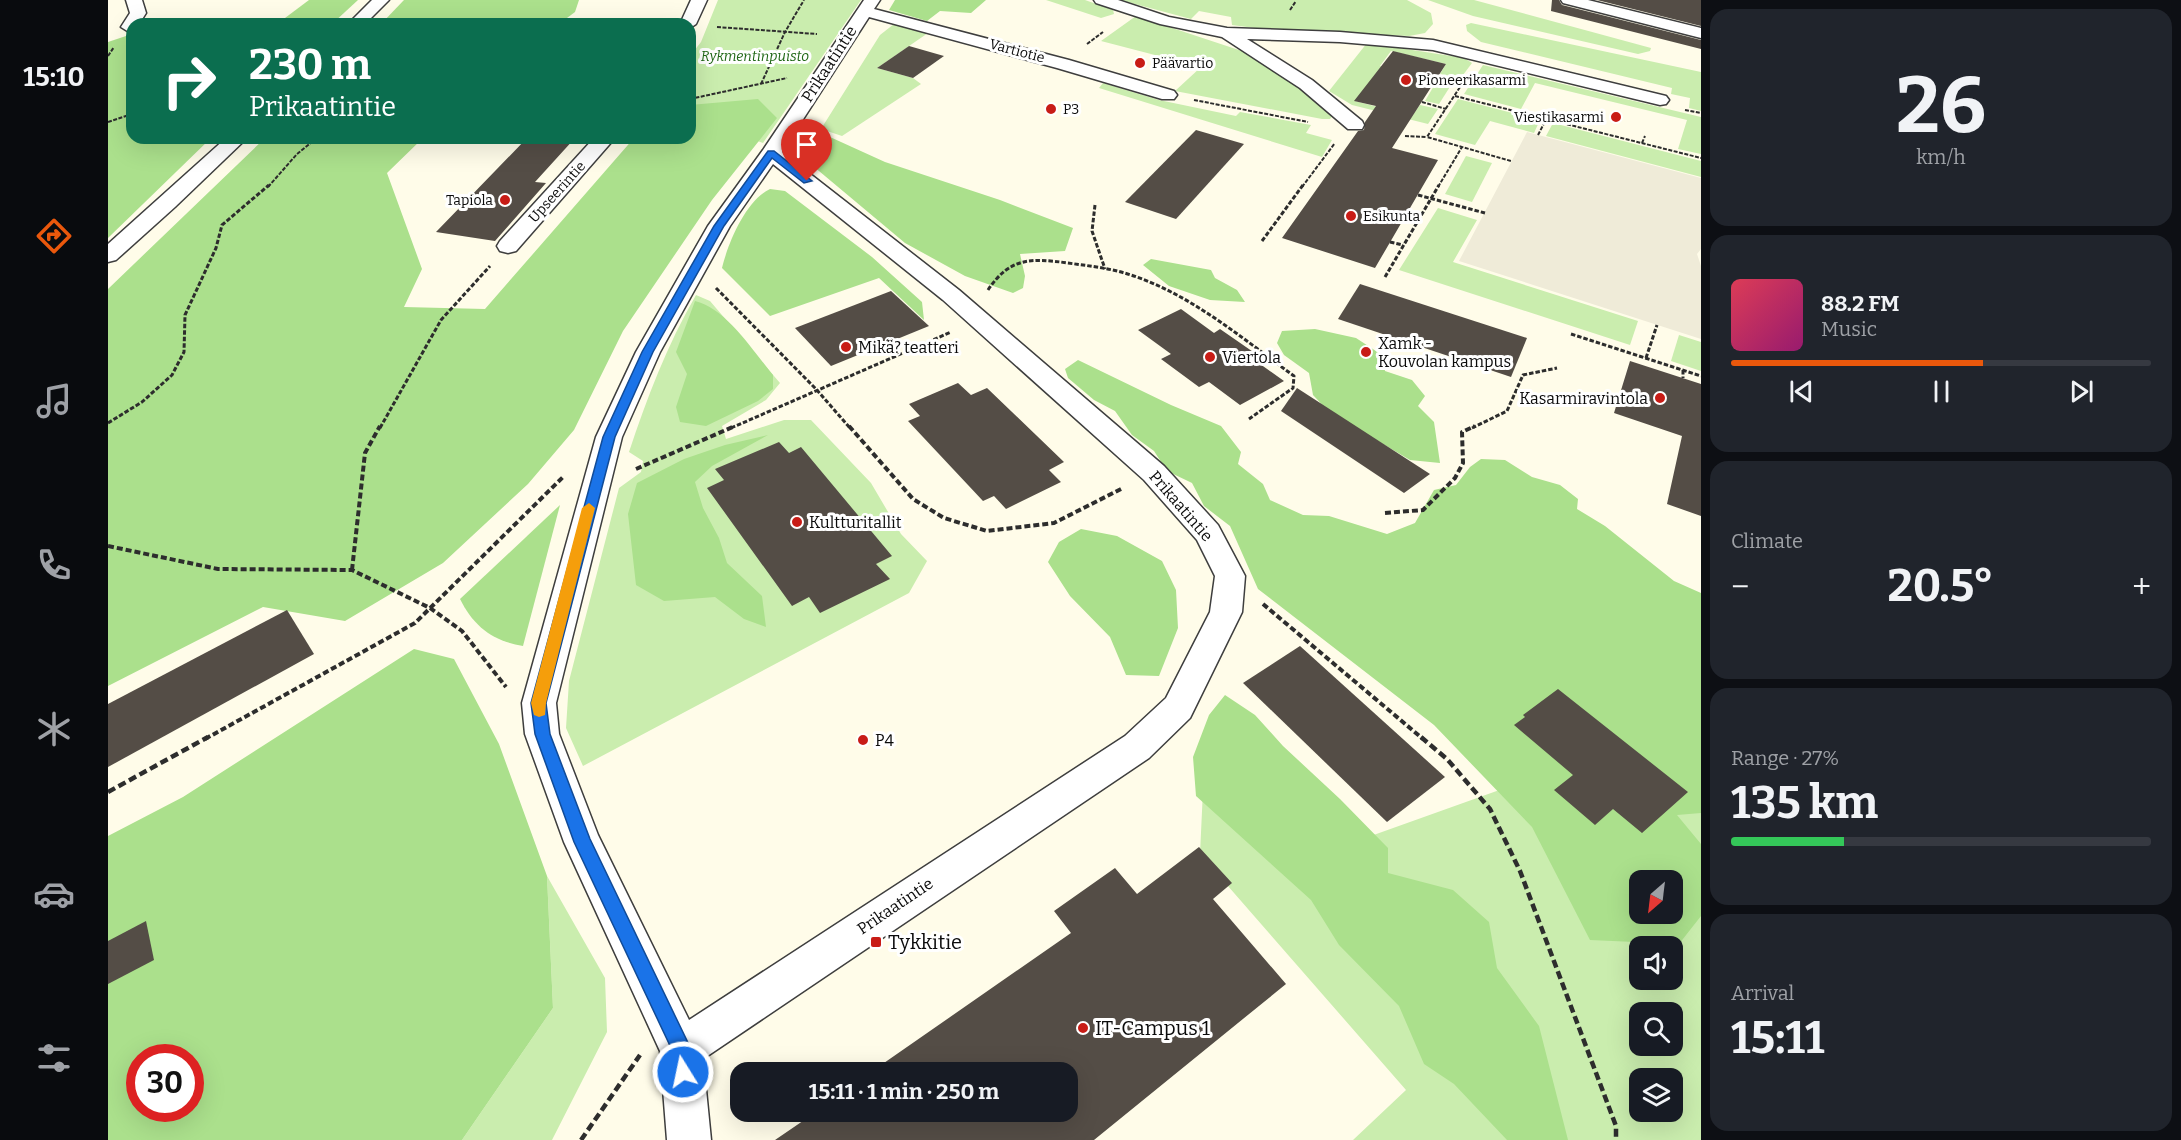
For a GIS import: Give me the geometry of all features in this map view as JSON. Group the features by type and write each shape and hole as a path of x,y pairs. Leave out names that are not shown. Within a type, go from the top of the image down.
{"street":[{"path":"134,0 138,13 135,18"},
{"path":"362,18 381,0"},
{"path":"691,18 699,0"},
{"path":"1102,0 1166,21 1227,33 1340,37 1434,45 1660,100"},
{"path":"1569,0 1701,33"},
{"name":"Prikaatintie","path":"674,1033 1137,747 1178,708 1226,612 1230,576 1208,533 1154,473 951,295 771,153 868,5"},
{"name":"Vartiotie","path":"868,5 1168,95"},
{"path":"1227,33 1306,84 1355,125"},
{"path":"108,255 231,144"},
{"name":"Upseerintie","path":"508,246 600,144"},
{"path":"689,1140 674,1033 582,842 542,734 538,703 609,437 648,352 719,226 771,153"}],"path":[{"path":"761,85 785,32 804,0"},
{"path":"714,27 848,35"},
{"path":"1427,137 1482,56"},
{"path":"696,98 761,85 828,66"},
{"path":"1438,76 1464,82"},
{"path":"1168,95 1344,129 1355,125"},
{"path":"1455,96 1701,158"},
{"path":"1422,102 1446,109"},
{"path":"1538,135 1550,112"},
{"path":"108,122 126,116"},
{"path":"1405,136 1427,137 1511,161"},
{"path":"1642,143 1645,136"},
{"path":"108,423 130,411 166,384 184,351 185,316 220,243 222,225 263,192 297,154 310,144"},
{"path":"1385,277 1462,147"},
{"path":"1262,241 1332,148"},
{"path":"1418,195 1485,213"},
{"path":"1095,205 1090,219 1090,236 1105,269"},
{"path":"1390,242 1403,245"},
{"path":"352,570 365,453 441,320 508,246"},
{"path":"983,298 993,280 1006,266 1028,260 1054,261 1105,269 1139,278 1193,305 1294,376 1293,388 1250,419"},
{"path":"697,268 816,389 913,499 944,518 987,531 1054,523 1154,473"},
{"path":"1646,358 1657,325"},
{"path":"1571,334 1701,376"},
{"path":"594,488 816,389 916,348"},
{"path":"1385,513 1422,510 1455,478 1463,463 1462,432 1507,411 1523,375 1557,368"},
{"path":"1683,370 1683,378"},
{"path":"108,792 415,623 551,487 609,437"},
{"path":"108,546 218,569 352,570 430,608 462,631 542,734"},
{"path":"1230,576 1447,759 1490,809 1520,871 1616,1126 1616,1140"},
{"path":"581,1140 674,1033"}],"green space":[{"path":"309,0 358,0 338,18 285,18"},
{"path":"404,0 579,0 575,12 567,18 387,18"},
{"name":"Rykmentinpuisto","path":"718,0 861,0 763,143 696,119 696,48 701,42"},
{"path":"895,0 986,0 971,13 940,11 927,21 889,10"},
{"path":"1046,0 1085,0 1113,10 1114,14 1101,18"},
{"path":"1120,0 1407,0 1431,13 1433,24 1425,33 1409,36 1262,29 1232,25 1231,17 1199,11 1191,19"},
{"path":"1428,0 1474,0 1651,48 1650,51 1638,54 1473,16"},
{"path":"1136,16 1254,55 1332,111 1333,115 1330,119 1322,119 1175,91 1201,67 1101,41"},
{"path":"1471,23 1701,72 1701,111 1689,108 1690,98 1671,94 1672,88 1481,42 1467,31 1466,25"},
{"path":"894,24 928,33 877,68 913,78 921,84 842,136 821,129 880,35"},
{"path":"126,36 126,144 205,144 108,238 108,42"},
{"path":"1367,43 1464,58 1472,63 1460,79 1440,74 1446,64 1391,51 1380,66 1386,67 1355,101 1412,116 1420,105 1438,109 1428,124 1352,105 1329,91"},
{"path":"1483,65 1701,117 1701,154 1678,149 1687,120 1535,83 1521,109 1464,94"},
{"path":"1438,79 1453,82 1439,104 1425,101"},
{"path":"1103,83 1159,100 1236,116 1240,112 1311,125 1306,133 1332,140 1322,157 1099,88"},
{"path":"758,99 777,118 712,200 623,331 574,430 528,484 443,563 345,621 263,607 108,686 108,289 259,144 417,144 387,173 422,269 404,307 485,309 629,144 696,144 696,104"},
{"path":"1458,99 1540,120 1534,133 1490,121 1475,145 1435,134"},
{"path":"1553,123 1701,161 1701,177 1546,136"},
{"path":"808,127 885,162 1000,200 1073,228 1065,251 1020,254 1025,276 1023,288 1013,293 965,276 905,243 813,166 797,145"},
{"path":"1466,156 1492,163 1472,202 1445,194"},
{"path":"770,189 785,191 872,257 922,302 924,320 879,278 770,316 722,268 739,223 753,202"},
{"path":"1438,208 1477,220 1453,262 1638,321 1630,345 1399,270"},
{"path":"1151,259 1211,270 1215,278 1237,290 1245,302 1210,300 1169,286 1143,265"},
{"path":"696,295 710,301 780,383 766,400 722,426 726,439 784,420 811,420 871,483 901,534 927,561 909,593 583,766 566,728 569,681 619,488 641,472 643,461 629,452 658,372"},
{"path":"695,301 706,305 728,321 773,375 773,389 758,401 706,426 680,422 676,407 687,374 676,352"},
{"path":"1315,329 1356,338 1382,355 1385,371 1412,380 1425,396 1418,406 1434,422 1440,463 1410,460 1329,412 1313,395 1309,373 1284,355 1277,343 1282,331"},
{"path":"1679,335 1701,342 1701,371 1671,361"},
{"path":"1078,360 1171,405 1221,426 1241,452 1238,464 1263,484 1270,500 1303,515 1329,516 1387,534 1415,523 1434,490 1456,485 1470,467 1481,459 1505,460 1532,477 1560,485 1578,499 1577,509 1605,526 1674,581 1701,593 1701,813 1677,815 1701,844 1701,916 1683,939 1683,936 1629,936 1629,942 1590,940 1532,827 1434,725 1258,589 1230,526 1204,506 1192,483 1167,471 1154,451 1132,435 1115,411 1094,400 1068,378 1065,369"},
{"path":"768,435 712,466 695,482 703,508 719,538 727,563 762,596 766,627 744,619 715,597 664,601 636,585 628,514 637,483 684,459 725,445"},
{"path":"560,505 523,646 512,644 478,625 460,599"},
{"path":"1081,529 1117,536 1162,561 1176,590 1178,628 1159,676 1126,675 1110,637 1070,596 1048,562 1059,542"},
{"path":"414,649 454,659 499,744 547,876 553,1008 462,1140 108,1140 108,836 183,797"},
{"path":"1225,695 1255,715 1283,746 1388,848 1388,873 1453,890 1489,922 1497,968 1539,1026 1568,1140 1507,1140 1454,1084 1424,1064 1399,1006 1339,945 1311,900 1196,796 1193,757 1209,715"},
{"path":"1205,747 1368,837 1519,783 1701,781 1701,1140 1353,1140 1406,1090 1200,854"},
{"path":"547,876 605,978 607,1032 552,1140 462,1140 553,1008"}],"shaded area":[{"path":"1527,132 1701,178 1701,249 1697,254 1701,266 1701,339 1459,261"}],"building":[{"path":"1552,0 1559,0 1562,5 1701,40 1701,49 1551,11"},
{"path":"1597,0 1701,0 1701,26"},
{"path":"909,46 944,56 913,78 877,68"},
{"name":"Esikunta","path":"1393,51 1446,64 1392,148 1438,160 1375,268 1282,238 1358,131 1364,130 1365,122 1376,106 1354,101"},
{"path":"1196,130 1244,144 1176,219 1125,202"},
{"path":"521,144 570,144 535,182 546,183 495,241 436,232"},
{"path":"1360,284 1527,338 1511,377 1338,319"},
{"name":"Mikä? teatteri","path":"891,291 929,326 831,366 795,328"},
{"name":"Viertola","path":"1181,309 1214,333 1220,329 1259,356 1253,359 1284,381 1240,405 1209,382 1199,387 1161,359 1171,354 1138,330"},
{"name":"Kasarmiravintola","path":"1630,361 1701,384 1701,516 1667,504 1682,436 1614,413"},
{"path":"958,383 971,395 987,388 1064,462 1049,470 1061,482 1006,509 994,496 983,501 908,421 920,416 909,404"},
{"path":"1297,388 1430,474 1404,493 1281,411"},
{"name":"Kultturitallit","path":"779,442 789,453 801,447 892,556 876,564 890,579 820,613 809,597 792,606 707,488 724,480 715,469"},
{"path":"287,610 314,654 108,767 108,704"},
{"path":"1300,646 1445,777 1387,822 1243,683"},
{"path":"1558,689 1688,792 1642,833 1613,809 1595,825 1554,790 1573,775 1514,725 1525,717 1523,715"},
{"name":"IT-Campus 1","path":"1199,847 1232,883 1213,899 1286,984 1094,1140 775,1140 801,1122 1078,1122 1078,1062 885,1062 1071,933 1054,911 1115,868 1137,894"},
{"path":"146,921 154,960 108,984 108,941"}],"slow traffic":[{"path":"539,711 538,703 589,508"}],"place":[{"name":"Päävartio","path":"1140,63"},
{"name":"Pioneerikasarmi","path":"1406,80"},
{"name":"P3","path":"1051,109"},
{"name":"Viestikasarmi","path":"1616,117"},
{"name":"Tapiola","path":"505,200"},
{"name":"Esikunta","path":"1351,216"},
{"name":"Mikä? teatteri","path":"846,347"},
{"name":"Xamk - Kouvolan kampus","path":"1366,352"},
{"name":"Viertola","path":"1210,357"},
{"name":"Kasarmiravintola","path":"1660,398"},
{"name":"Kultturitallit","path":"797,522"},
{"name":"P4","path":"863,740"},
{"name":"Tykkitie","path":"876,942"},
{"name":"IT-Campus 1","path":"1083,1028"}],"route":[{"path":"683,1072 681,1049 582,842 542,734 538,703 609,437 648,352 719,226 771,153 807,181"}]}
